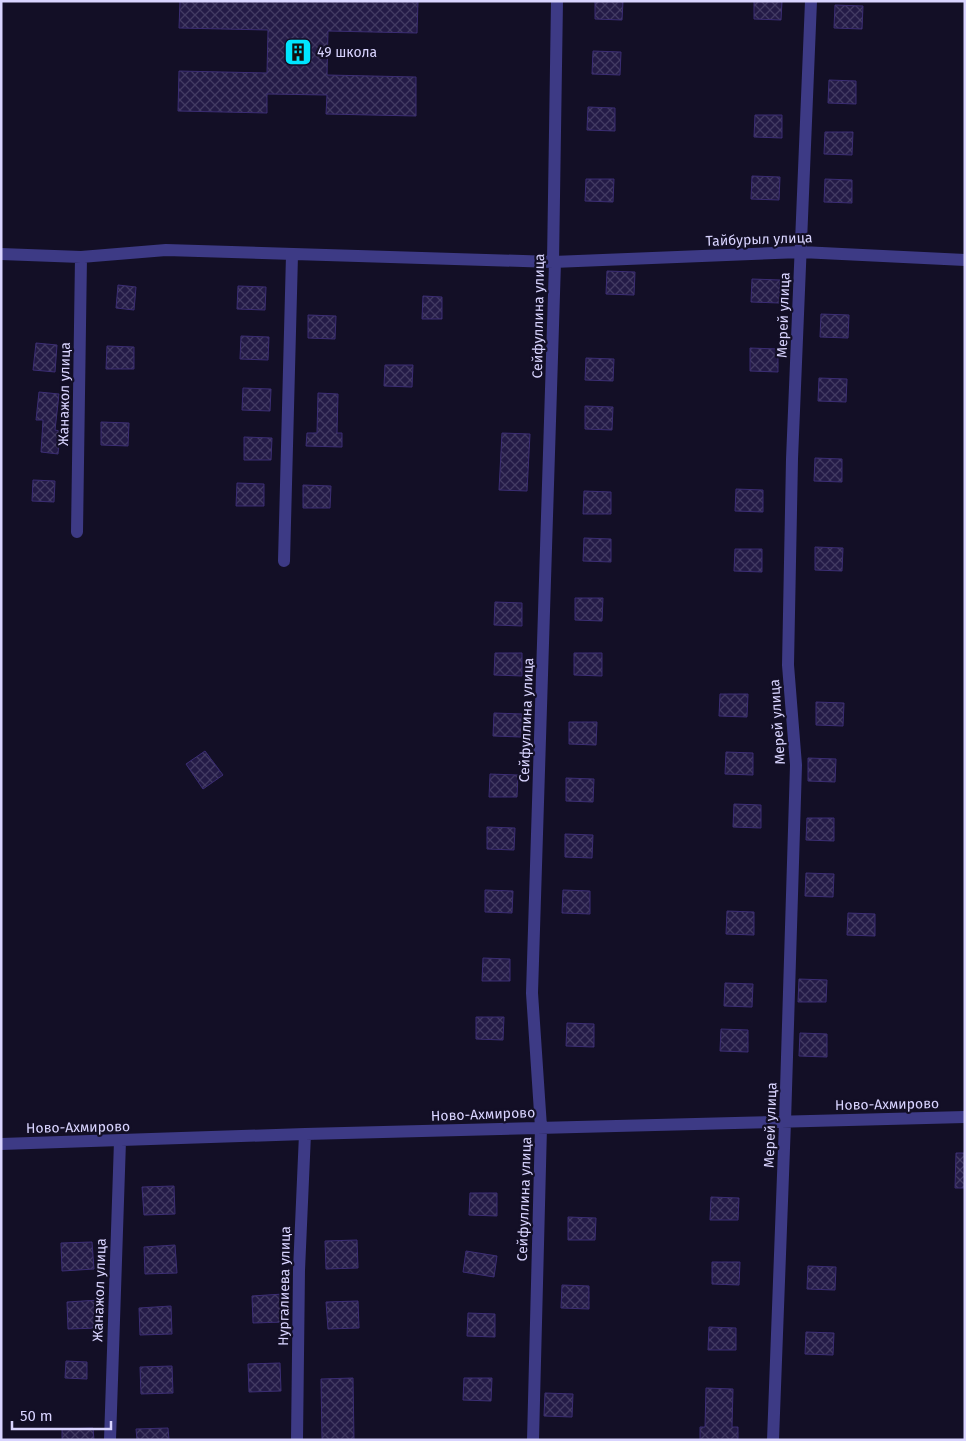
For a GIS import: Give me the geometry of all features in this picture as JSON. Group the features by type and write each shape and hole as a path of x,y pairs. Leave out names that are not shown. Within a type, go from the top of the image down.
{"street":[{"name":"Сейфуллина улица","path":"533,1440 541,1127 532,994 551,430 555,262 553,262 557,1"},
{"name":"Мерей улица","path":"772,1440 785,1122 796,765 788,656 792,459 811,1"},
{"name":"Тайбурыл улица","path":"1,254 81,257 166,250 553,262 801,252 965,260"},
{"path":"284,561 292,255"},
{"name":"Жанажол улица","path":"77,532 81,257"},
{"name":"Ново-Ахмирово","path":"1,1144 120,1142 541,1127 965,1117"},
{"name":"Нургалиева улица","path":"297,1440 299,1270 305,1134"},
{"name":"Жанажол улица","path":"110,1440 120,1142"}],"building":[{"name":"49 школа","path":"180,1 418,1 417,33 328,31 327,75 416,77 416,116 326,114 327,95 267,94 267,113 178,111 179,71 267,73 268,30 179,28"},
{"path":"595,1 623,1 622,20 595,19"},
{"path":"754,1 782,1 781,20 754,19"},
{"path":"835,5 863,6 862,29 834,28"},
{"path":"593,51 621,52 620,75 592,74"},
{"path":"829,80 856,81 856,104 828,103"},
{"path":"588,107 615,108 615,131 587,130"},
{"path":"755,115 782,115 782,138 754,137"},
{"path":"825,132 853,132 852,155 824,154"},
{"path":"752,176 780,177 779,200 751,199"},
{"path":"586,179 614,179 613,202 585,201"},
{"path":"825,179 852,180 852,203 824,202"},
{"path":"607,271 635,272 634,295 606,294"},
{"path":"752,279 780,280 779,303 751,302"},
{"path":"118,285 136,287 134,310 116,308"},
{"path":"238,286 266,287 265,310 237,309"},
{"path":"423,296 442,297 442,319 422,319"},
{"path":"821,314 849,315 848,338 820,337"},
{"path":"308,315 336,316 335,339 308,338"},
{"path":"241,336 269,337 268,360 240,359"},
{"path":"36,343 57,345 55,372 33,370"},
{"path":"107,346 134,347 134,369 106,369"},
{"path":"750,348 778,349 778,372 750,371"},
{"path":"586,358 614,359 613,381 585,380"},
{"path":"385,365 413,365 412,387 384,386"},
{"path":"819,378 847,379 846,402 818,401"},
{"path":"243,388 271,389 270,411 242,410"},
{"path":"39,392 59,394 55,430 60,431 58,454 41,452 43,420 36,420"},
{"path":"318,393 338,394 337,433 342,433 342,447 306,446 307,433 317,433"},
{"path":"585,406 613,407 612,430 585,429"},
{"path":"101,422 129,423 128,446 101,445"},
{"path":"502,433 530,434 527,491 499,490"},
{"path":"244,437 272,438 271,460 244,460"},
{"path":"815,458 842,459 842,482 814,481"},
{"path":"33,480 55,481 54,502 32,501"},
{"path":"237,483 264,484 264,506 236,506"},
{"path":"303,485 331,486 330,508 303,508"},
{"path":"736,489 763,490 763,512 735,511"},
{"path":"584,491 611,492 611,514 583,514"},
{"path":"584,538 611,539 611,562 583,561"},
{"path":"815,547 843,548 842,571 815,570"},
{"path":"735,549 762,549 762,572 734,571"},
{"path":"575,598 603,598 602,621 575,620"},
{"path":"495,602 522,603 522,626 494,625"},
{"path":"495,653 522,653 522,676 494,675"},
{"path":"574,653 602,653 602,676 574,675"},
{"path":"720,694 748,694 747,717 719,716"},
{"path":"816,702 844,703 843,726 816,725"},
{"path":"494,713 522,714 521,737 493,736"},
{"path":"569,722 597,722 596,745 569,744"},
{"path":"205,751 223,775 203,789 186,764"},
{"path":"726,752 753,753 753,775 725,774"},
{"path":"808,758 836,759 835,782 808,781"},
{"path":"490,774 518,775 517,797 489,797"},
{"path":"566,778 594,779 593,802 566,801"},
{"path":"734,804 761,805 761,828 733,827"},
{"path":"807,818 834,818 834,841 806,840"},
{"path":"487,827 515,828 514,850 487,849"},
{"path":"565,834 593,835 592,858 565,857"},
{"path":"806,873 834,874 833,897 805,896"},
{"path":"485,890 513,891 512,913 485,912"},
{"path":"563,890 590,891 590,914 562,913"},
{"path":"727,911 754,912 754,935 726,934"},
{"path":"848,913 875,914 875,936 847,935"},
{"path":"483,958 510,959 510,981 482,981"},
{"path":"799,979 827,980 826,1002 798,1002"},
{"path":"725,983 753,984 752,1007 724,1006"},
{"path":"476,1017 504,1017 503,1040 476,1039"},
{"path":"567,1023 594,1024 594,1047 566,1046"},
{"path":"721,1029 748,1030 748,1052 720,1051"},
{"path":"800,1033 827,1034 827,1057 799,1056"},
{"path":"956,1153 965,1153 965,1188 955,1188"},
{"path":"174,1186 175,1214 144,1215 142,1187"},
{"path":"470,1193 497,1193 497,1216 469,1215"},
{"path":"711,1197 739,1198 738,1220 710,1220"},
{"path":"568,1217 596,1218 595,1240 568,1240"},
{"path":"357,1240 358,1268 326,1269 325,1241"},
{"path":"92,1242 94,1269 62,1271 61,1243"},
{"path":"175,1245 177,1273 145,1274 144,1247"},
{"path":"466,1251 497,1256 494,1277 463,1272"},
{"path":"712,1262 740,1262 739,1285 712,1284"},
{"path":"808,1266 836,1267 835,1290 807,1289"},
{"path":"562,1285 589,1286 589,1309 561,1308"},
{"path":"283,1294 285,1322 253,1323 252,1296"},
{"path":"99,1300 100,1328 68,1329 67,1302"},
{"path":"358,1301 359,1328 328,1329 326,1302"},
{"path":"171,1306 172,1334 140,1335 139,1308"},
{"path":"468,1313 495,1314 495,1337 467,1336"},
{"path":"709,1327 736,1328 736,1350 708,1350"},
{"path":"806,1332 834,1333 833,1355 805,1354"},
{"path":"66,1361 87,1362 87,1379 65,1378"},
{"path":"280,1363 281,1391 249,1392 248,1364"},
{"path":"172,1366 173,1393 141,1394 140,1367"},
{"path":"353,1378 354,1440 322,1440 321,1379"},
{"path":"464,1378 492,1378 491,1401 463,1400"},
{"path":"706,1388 733,1389 732,1427 738,1427 738,1440 700,1440 700,1427 705,1427"},
{"path":"545,1393 573,1394 572,1417 544,1416"},
{"path":"93,1428 94,1440 62,1440 62,1429"},
{"path":"168,1428 169,1440 137,1440 136,1429"}],"place":[{"name":"49 школа","path":"298,52"}]}
